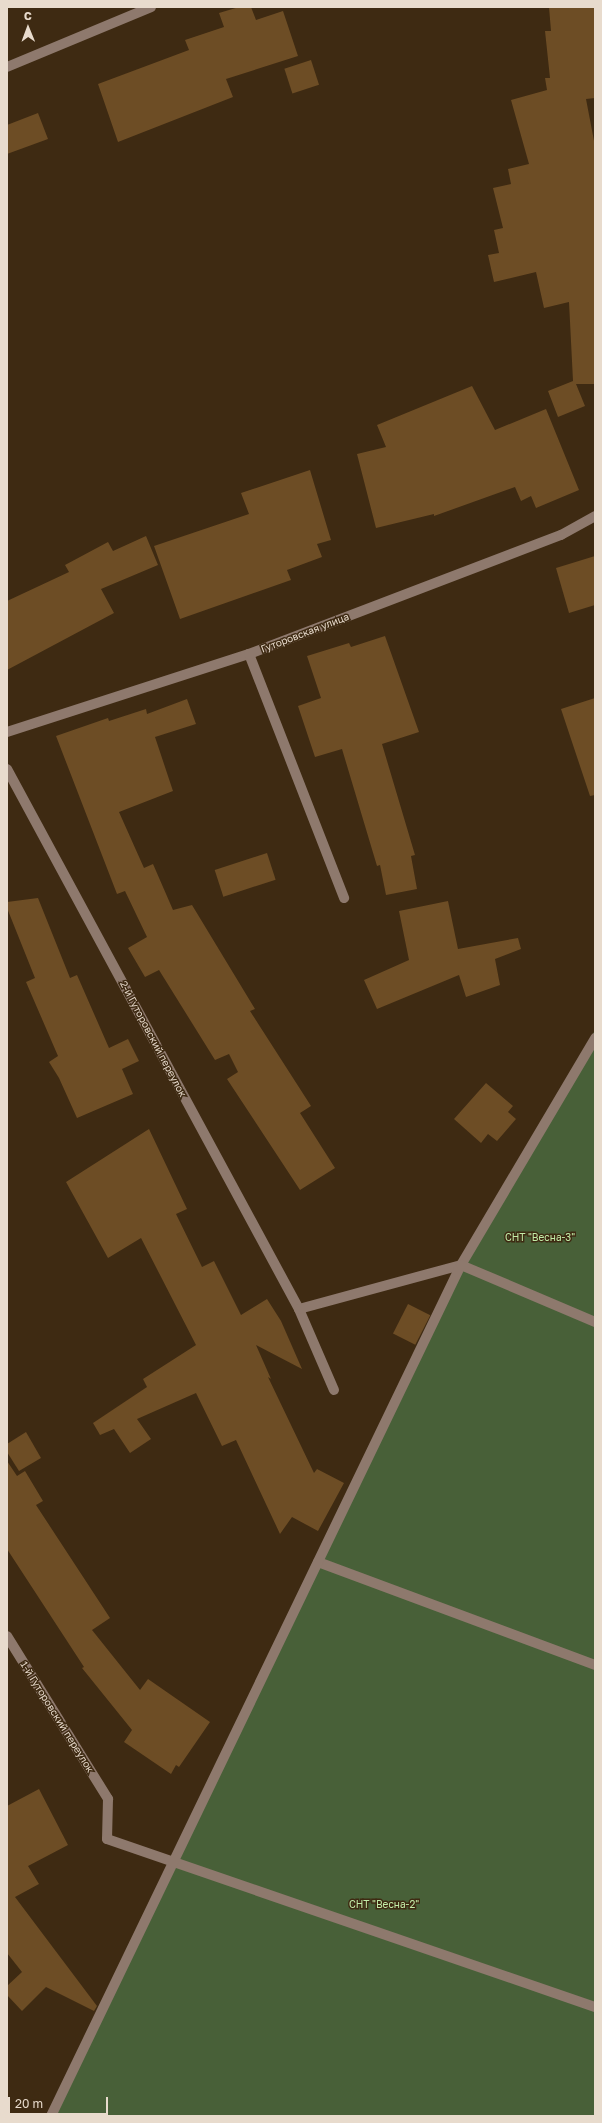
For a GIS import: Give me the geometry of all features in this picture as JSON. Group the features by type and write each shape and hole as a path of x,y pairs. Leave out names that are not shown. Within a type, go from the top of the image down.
{"street":[{"path":"7,67 151,7"},
{"name":"Гуторовская улица","path":"7,732 249,654 561,535 595,516"},
{"path":"249,654 344,898"},
{"name":"2-й Гуторовский переулок","path":"7,769 300,1309 334,1390"},
{"path":"51,2116 461,1265 595,1038"},
{"path":"300,1309 461,1265 595,1322"},
{"path":"318,1562 595,1665"},
{"name":"1-й Гуторовский переулок","path":"7,1636 108,1799 107,1838 174,1862"},
{"path":"174,1862 595,2006"}],"green space":[{"name":"СНТ \"Весна-2\"","path":"595,1030 595,2116 51,2116 461,1265"}],"building":[{"path":"239,7 251,7 256,20 283,11 298,56 226,79 233,97 118,142 98,84 189,50 185,40 224,27 219,13"},
{"path":"549,7 595,7 595,98 586,99 595,146 595,384 576,384 585,406 558,417 548,391 573,381 569,302 544,308 536,272 494,282 488,255 499,253 494,230 503,228 493,188 511,184 508,169 529,164 511,100 547,90 545,78 550,78 545,31 551,31"},
{"path":"311,60 319,85 292,93 284,69"},
{"path":"38,113 48,139 7,154 7,125"},
{"path":"472,386 495,430 546,409 579,490 536,508 531,496 521,501 515,487 434,516 434,514 376,528 357,454 386,447 377,425"},
{"path":"310,470 331,540 317,544 322,557 287,570 291,580 180,619 154,546 249,514 241,493"},
{"path":"146,536 158,565 101,589 114,613 7,670 7,601 69,572 65,565 108,542 113,551"},
{"path":"595,556 595,605 569,613 556,568"},
{"path":"385,636 419,732 382,744 415,855 411,856 417,889 386,895 380,865 377,866 342,749 315,757 298,706 321,698 307,656 349,643 351,647"},
{"path":"595,698 595,795 590,796 561,709"},
{"path":"187,699 196,724 155,737 173,791 119,812 144,868 153,864 173,910 192,905 255,1009 250,1011 311,1106 300,1113 335,1168 300,1190 227,1079 238,1072 229,1054 215,1060 159,970 145,977 128,948 147,937 125,891 117,894 56,736 108,718 109,721 146,709 147,714"},
{"path":"267,853 276,880 223,897 215,870"},
{"path":"38,898 70,978 77,975 109,1048 128,1039 139,1061 122,1069 133,1094 77,1118 59,1078 49,1062 58,1056 26,982 35,978 7,908 7,902"},
{"path":"448,901 458,949 518,938 521,949 495,959 500,985 466,997 459,975 377,1009 364,980 409,960 399,911"},
{"path":"486,1083 513,1106 508,1112 516,1119 497,1141 488,1134 481,1143 454,1119"},
{"path":"149,1129 187,1209 176,1214 202,1267 214,1261 241,1315 267,1299 281,1321 302,1369 256,1345 271,1379 268,1377 314,1473 317,1469 344,1483 318,1531 292,1517 280,1534 236,1440 222,1446 196,1393 137,1419 151,1439 130,1453 114,1429 100,1435 93,1423 147,1387 143,1379 196,1345 141,1238 108,1258 66,1182"},
{"path":"408,1304 430,1315 415,1345 393,1333"},
{"path":"26,1432 41,1458 19,1471 7,1452 7,1444"},
{"path":"7,1461 17,1476 25,1471 43,1501 36,1505 110,1618 92,1630 140,1690 148,1679 210,1722 179,1767 176,1765 171,1774 124,1742 132,1730 82,1668 84,1667 7,1549"},
{"path":"39,1789 68,1845 28,1866 39,1884 15,1897 97,2006 94,2011 46,1987 22,2011 7,1995 7,1986 22,1972 7,1953 7,1806"}],"park label":[{"name":"СНТ \"Весна-3\"","path":"540,1238"}]}
